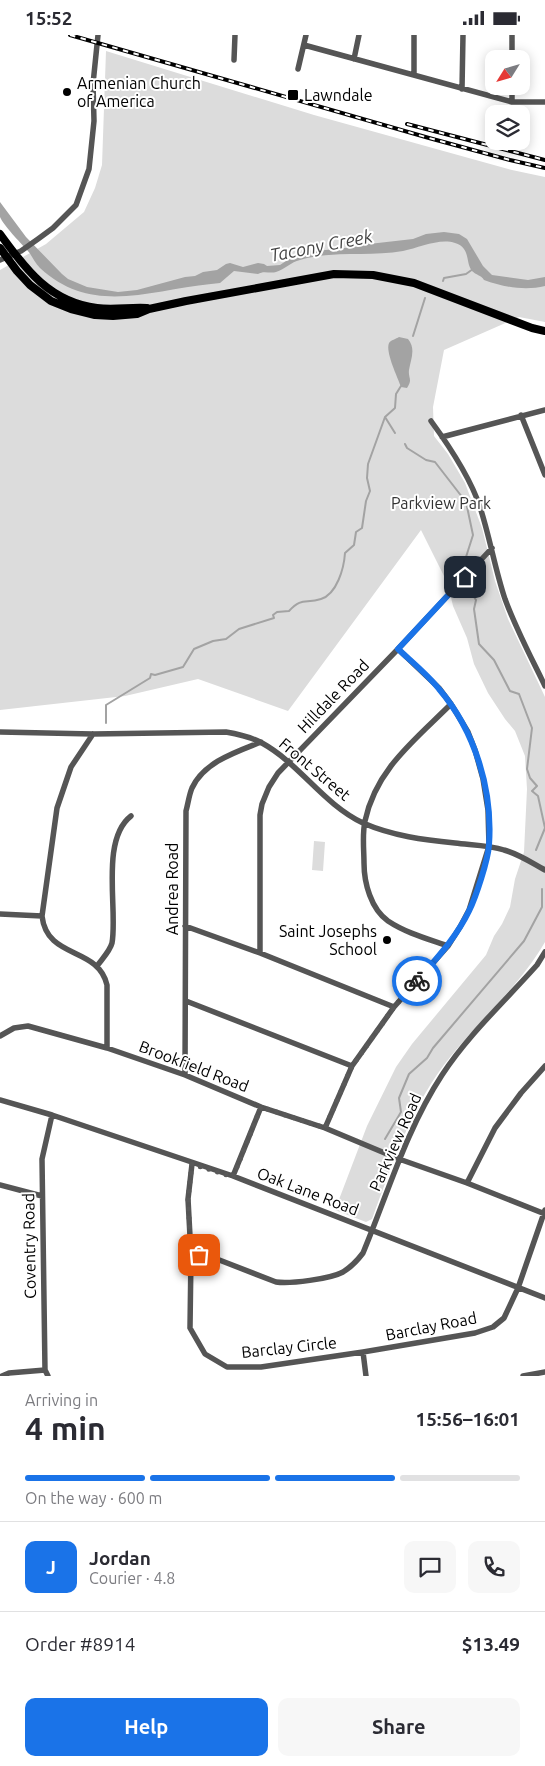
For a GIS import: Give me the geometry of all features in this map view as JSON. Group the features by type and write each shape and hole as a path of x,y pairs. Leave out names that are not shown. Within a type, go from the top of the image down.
{"main road":[{"path":"0,234 30,285 51,301 71,309 95,315 137,314 149,309 334,274 373,275 414,283 532,328 545,331"},
{"path":"0,247 41,284 73,302 96,308 134,307 149,309"}],"street":[{"path":"234,60 235,35"},
{"path":"298,69 306,35"},
{"path":"354,59 359,35"},
{"path":"414,35 414,75"},
{"path":"462,89 463,35"},
{"path":"512,35 512,50"},
{"path":"11,255 53,228 76,205 88,174 94,121 93,84 98,38"},
{"path":"304,45 512,102 545,102"},
{"path":"512,95 512,102"},
{"path":"442,437 545,410"},
{"path":"521,415 545,475"},
{"path":"431,421 473,490 492,548 498,577 516,628 544,684"},
{"name":"Hilldale Road","path":"260,953 260,815 269,787 288,762 398,649 492,548"},
{"path":"325,1128 352,1066 394,1007 448,946 470,910 489,846 488,809 480,766 468,733 451,704 428,677 398,649"},
{"path":"448,946 387,920 375,904 368,890 364,871 364,823 372,796 385,773 451,704"},
{"name":"Front Street","path":"0,732 93,734 226,732 246,736 261,742 288,762 322,795 364,823 406,837 504,849 545,870"},
{"path":"93,734 71,767 57,808 42,917 46,930 57,944 90,960 105,977 107,985 107,1048"},
{"name":"Andrea Road","path":"185,1075 186,811 192,788 214,763 261,742"},
{"path":"97,966 112,941 114,857 123,823 131,816"},
{"path":"0,914 42,917"},
{"path":"185,926 260,953 394,1007"},
{"name":"Parkview Road","path":"191,1255 210,1256 276,1281 293,1283 343,1272 355,1263 363,1253 399,1159 422,1109 455,1057 537,965 545,952"},
{"path":"186,1001 352,1066"},
{"name":"Brookfield Road","path":"0,1036 14,1028 28,1026 107,1048 185,1075 261,1107 325,1128 399,1159 544,1213"},
{"path":"467,1183 495,1128 521,1093 545,1066"},
{"name":"Oak Lane Road","path":"0,1100 52,1115 233,1177 545,1298"},
{"path":"233,1177 261,1107"},
{"name":"Coventry Road","path":"48,1376 45,1369 42,1159 52,1115"},
{"name":"Barclay Circle","path":"192,1164 188,1199 191,1255 190,1328 205,1354 227,1367 261,1367 363,1352"},
{"path":"0,1185 42,1197"},
{"name":"Barclay Road","path":"363,1352 475,1333 493,1327 504,1318 518,1288 544,1213"},
{"path":"363,1352 366,1376"},
{"path":"2,1376 9,1373 45,1369"},
{"path":"523,1376 545,1372"}],"green space":[{"name":"Parkview Park","path":"106,51 314,115 512,170 545,177 545,322 519,317 444,350 433,407 434,436 448,454 465,483 482,528 495,581 508,619 545,697 545,942 524,973 437,1074 414,1113 372,1219 366,1222 335,1210 367,1126 396,1067 412,1044 486,955 510,907 515,879 524,852 527,789 525,756 515,731 488,693 474,664 467,638 453,606 448,584 421,530 288,711 198,679 125,696 0,710 0,270 46,244 84,212 95,188 102,165"},
{"path":"314,841 325,842 323,871 312,870"}],"shaded area":[{"path":"0,202 26,237 68,279 87,287 118,292 137,290 195,276 203,272 217,270 230,263 243,267 258,263 267,266 280,265 298,253 307,250 316,251 354,247 413,239 426,234 444,232 459,234 467,239 483,266 492,275 528,280 545,277 545,286 530,288 514,287 484,280 472,271 466,252 460,245 442,242 390,253 338,254 313,257 297,261 274,272 258,274 234,271 220,283 144,294 101,296 80,292 60,283 40,268 29,252 2,221 0,217"},
{"path":"399,337 408,339 412,346 409,370 410,380 407,388 401,387 392,365 388,347 392,340"}],"waterway":[{"path":"443,281 444,278 466,274 473,269"},
{"path":"413,336 425,298"},
{"path":"395,433 385,417 395,408 396,394 401,386"},
{"path":"106,723 106,705 150,678 151,674 155,675 183,667 194,649 213,641 226,639 239,629 274,618 273,615 277,612 289,611 301,602 321,599 331,592 339,580 345,553 354,545 356,532 362,528 366,501 370,491 367,478 368,464 385,417"},
{"path":"405,444 407,448 426,460 435,462 466,502 473,535 466,557 459,564 459,569"},
{"path":"468,588 476,600 474,609 479,644 494,660 510,691 519,694 532,728 527,769 530,778 537,786 532,791 538,796 545,828 536,850"},
{"path":"385,1139 401,1112 399,1098 409,1074 427,1058 433,1048 524,941 542,907 542,889"}],"railway":[{"path":"70,35 429,138 545,168"},
{"path":"407,124 545,160"}],"way so far":[{"path":"199,1255 191,1255 188,1199 192,1164 233,1177 261,1107 325,1128 352,1066 394,1007 417,981"}],"place":[{"name":"Armenian Church of America","path":"67,92"},
{"name":"Lawndale","path":"293,95"},
{"name":"Saint Josephs School","path":"387,940"}],"route":[{"path":"417,981 448,946 470,910 489,846 488,809 484,779 475,750 460,718 439,688 398,649 465,577"}],"water label":[{"name":"Tacony Creek","path":"321,245"}]}
